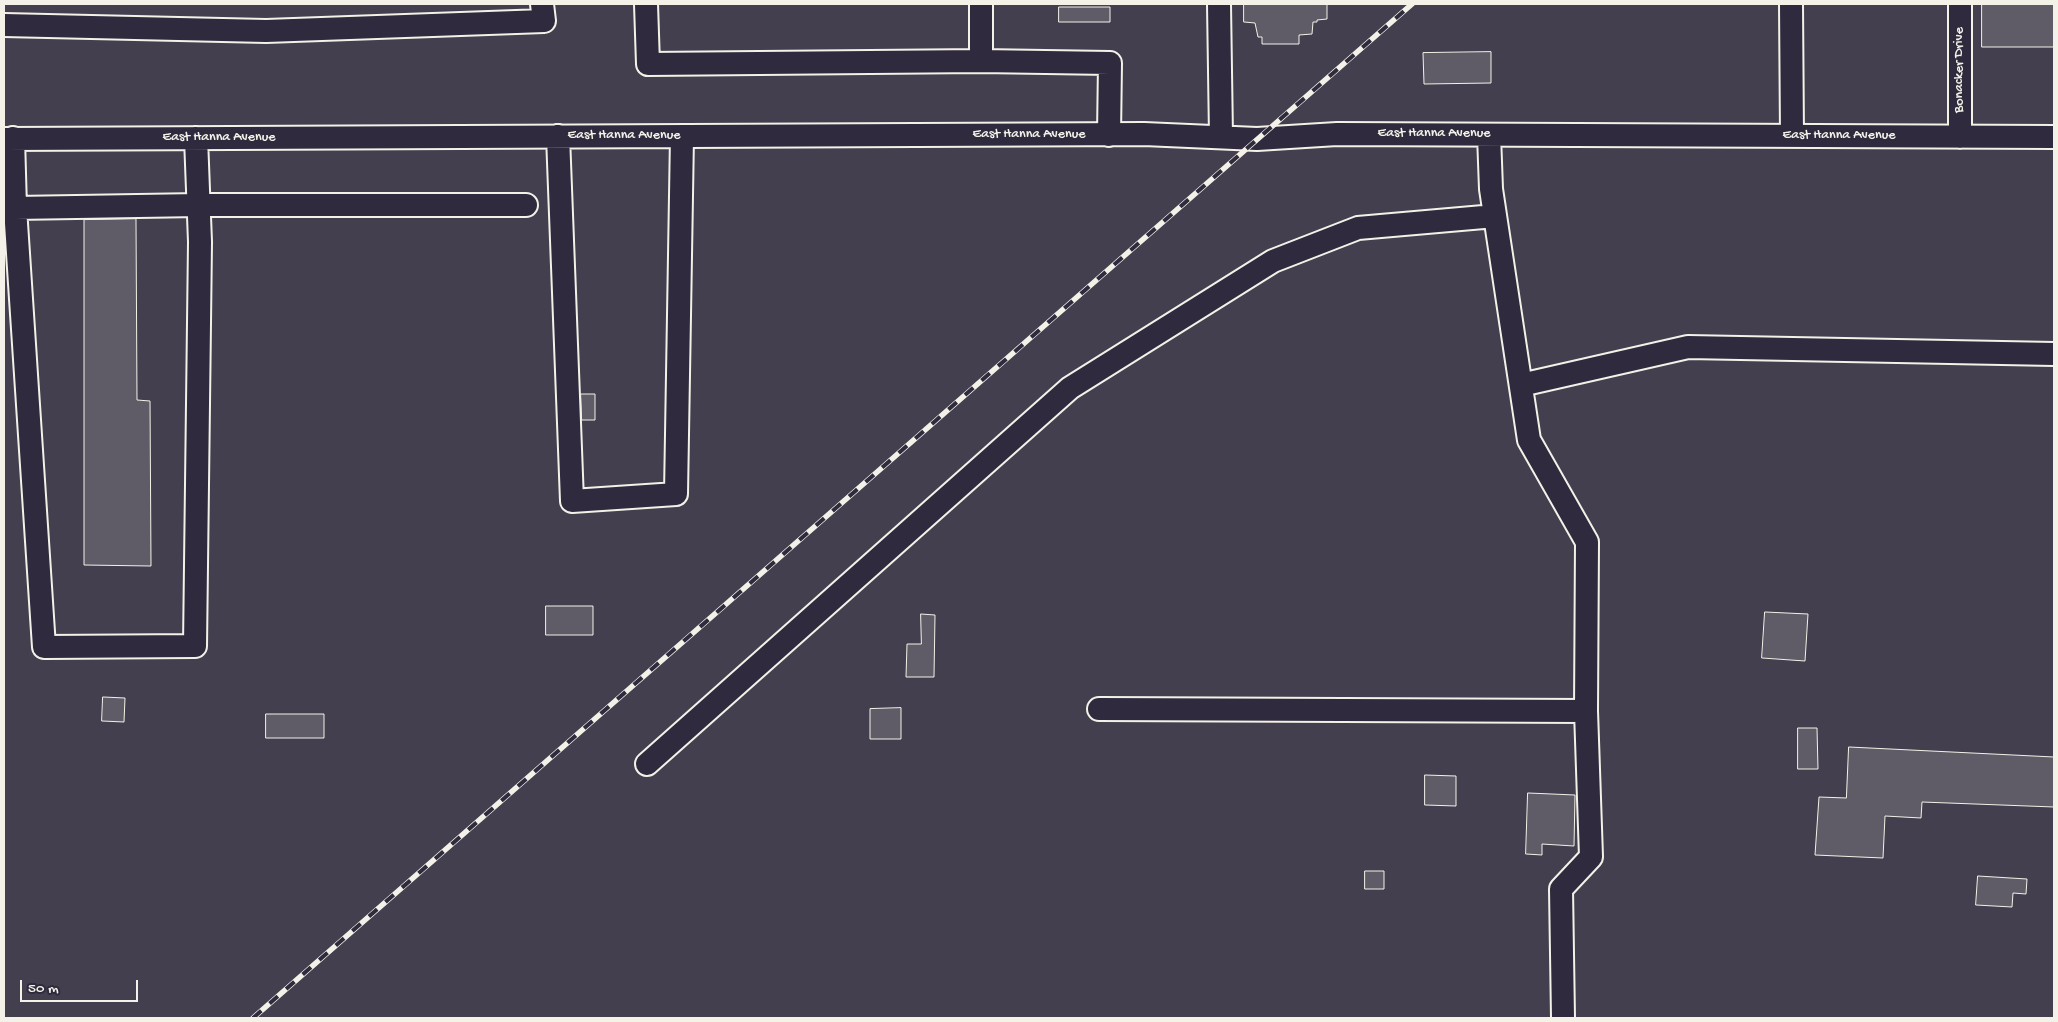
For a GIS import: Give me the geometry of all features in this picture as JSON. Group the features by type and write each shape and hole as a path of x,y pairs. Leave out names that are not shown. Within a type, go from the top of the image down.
{"street":[{"path":"4,25 266,31 544,22 542,4"},
{"path":"646,4 648,64 981,61 1110,62 1109,134"},
{"path":"981,4 981,61"},
{"path":"1219,4 1221,137"},
{"path":"1791,4 1792,136"},
{"name":"Bonacker Drive","path":"1960,4 1960,137"},
{"name":"East Hanna Avenue","path":"9,138 1109,134 1257,139 1337,134 2054,137"},
{"path":"1489,135 1491,189 1529,440 1587,542 1586,711 1591,857 1561,889 1563,1018"},
{"path":"558,136 572,501 676,494 682,136"},
{"path":"9,138 44,647 196,646 199,205 196,138"},
{"path":"15,208 199,205 526,205"},
{"path":"646,764 1070,388 1273,261 1358,228 1495,216"},
{"path":"1521,385 1688,347 2054,354"},
{"path":"1099,709 1586,711"}],"shaded area":[{"path":"4,4 2054,4 2054,1018 4,1018"}],"building":[{"path":"1244,4 1327,4 1327,19 1313,22 1312,34 1299,35 1299,44 1262,44 1262,37 1258,37 1255,23 1244,22"},
{"path":"1982,4 2054,4 2054,47 1982,47"},
{"path":"1059,7 1110,7 1110,22 1059,22"},
{"path":"1491,52 1491,83 1424,84 1423,53"},
{"path":"136,219 137,400 150,401 151,566 84,565 84,220"},
{"path":"581,394 595,394 595,420 582,420"},
{"path":"546,606 593,606 593,635 546,635"},
{"path":"1765,612 1808,614 1805,661 1762,658"},
{"path":"921,614 935,615 934,677 906,677 907,644 921,644"},
{"path":"103,697 125,698 124,722 102,721"},
{"path":"901,708 901,739 870,739 870,709"},
{"path":"266,714 324,714 324,738 266,738"},
{"path":"1798,728 1817,728 1818,769 1798,769"},
{"path":"1849,747 2054,757 2054,807 1922,802 1921,818 1885,816 1883,858 1815,855 1819,797 1846,798"},
{"path":"1425,775 1456,776 1456,806 1425,805"},
{"path":"1528,793 1575,795 1574,846 1542,844 1542,855 1526,854"},
{"path":"1365,871 1384,871 1384,889 1365,889"},
{"path":"1978,876 2027,879 2026,894 2013,893 2012,907 1976,905"}],"railway":[{"path":"253,1018 1412,4"}]}
